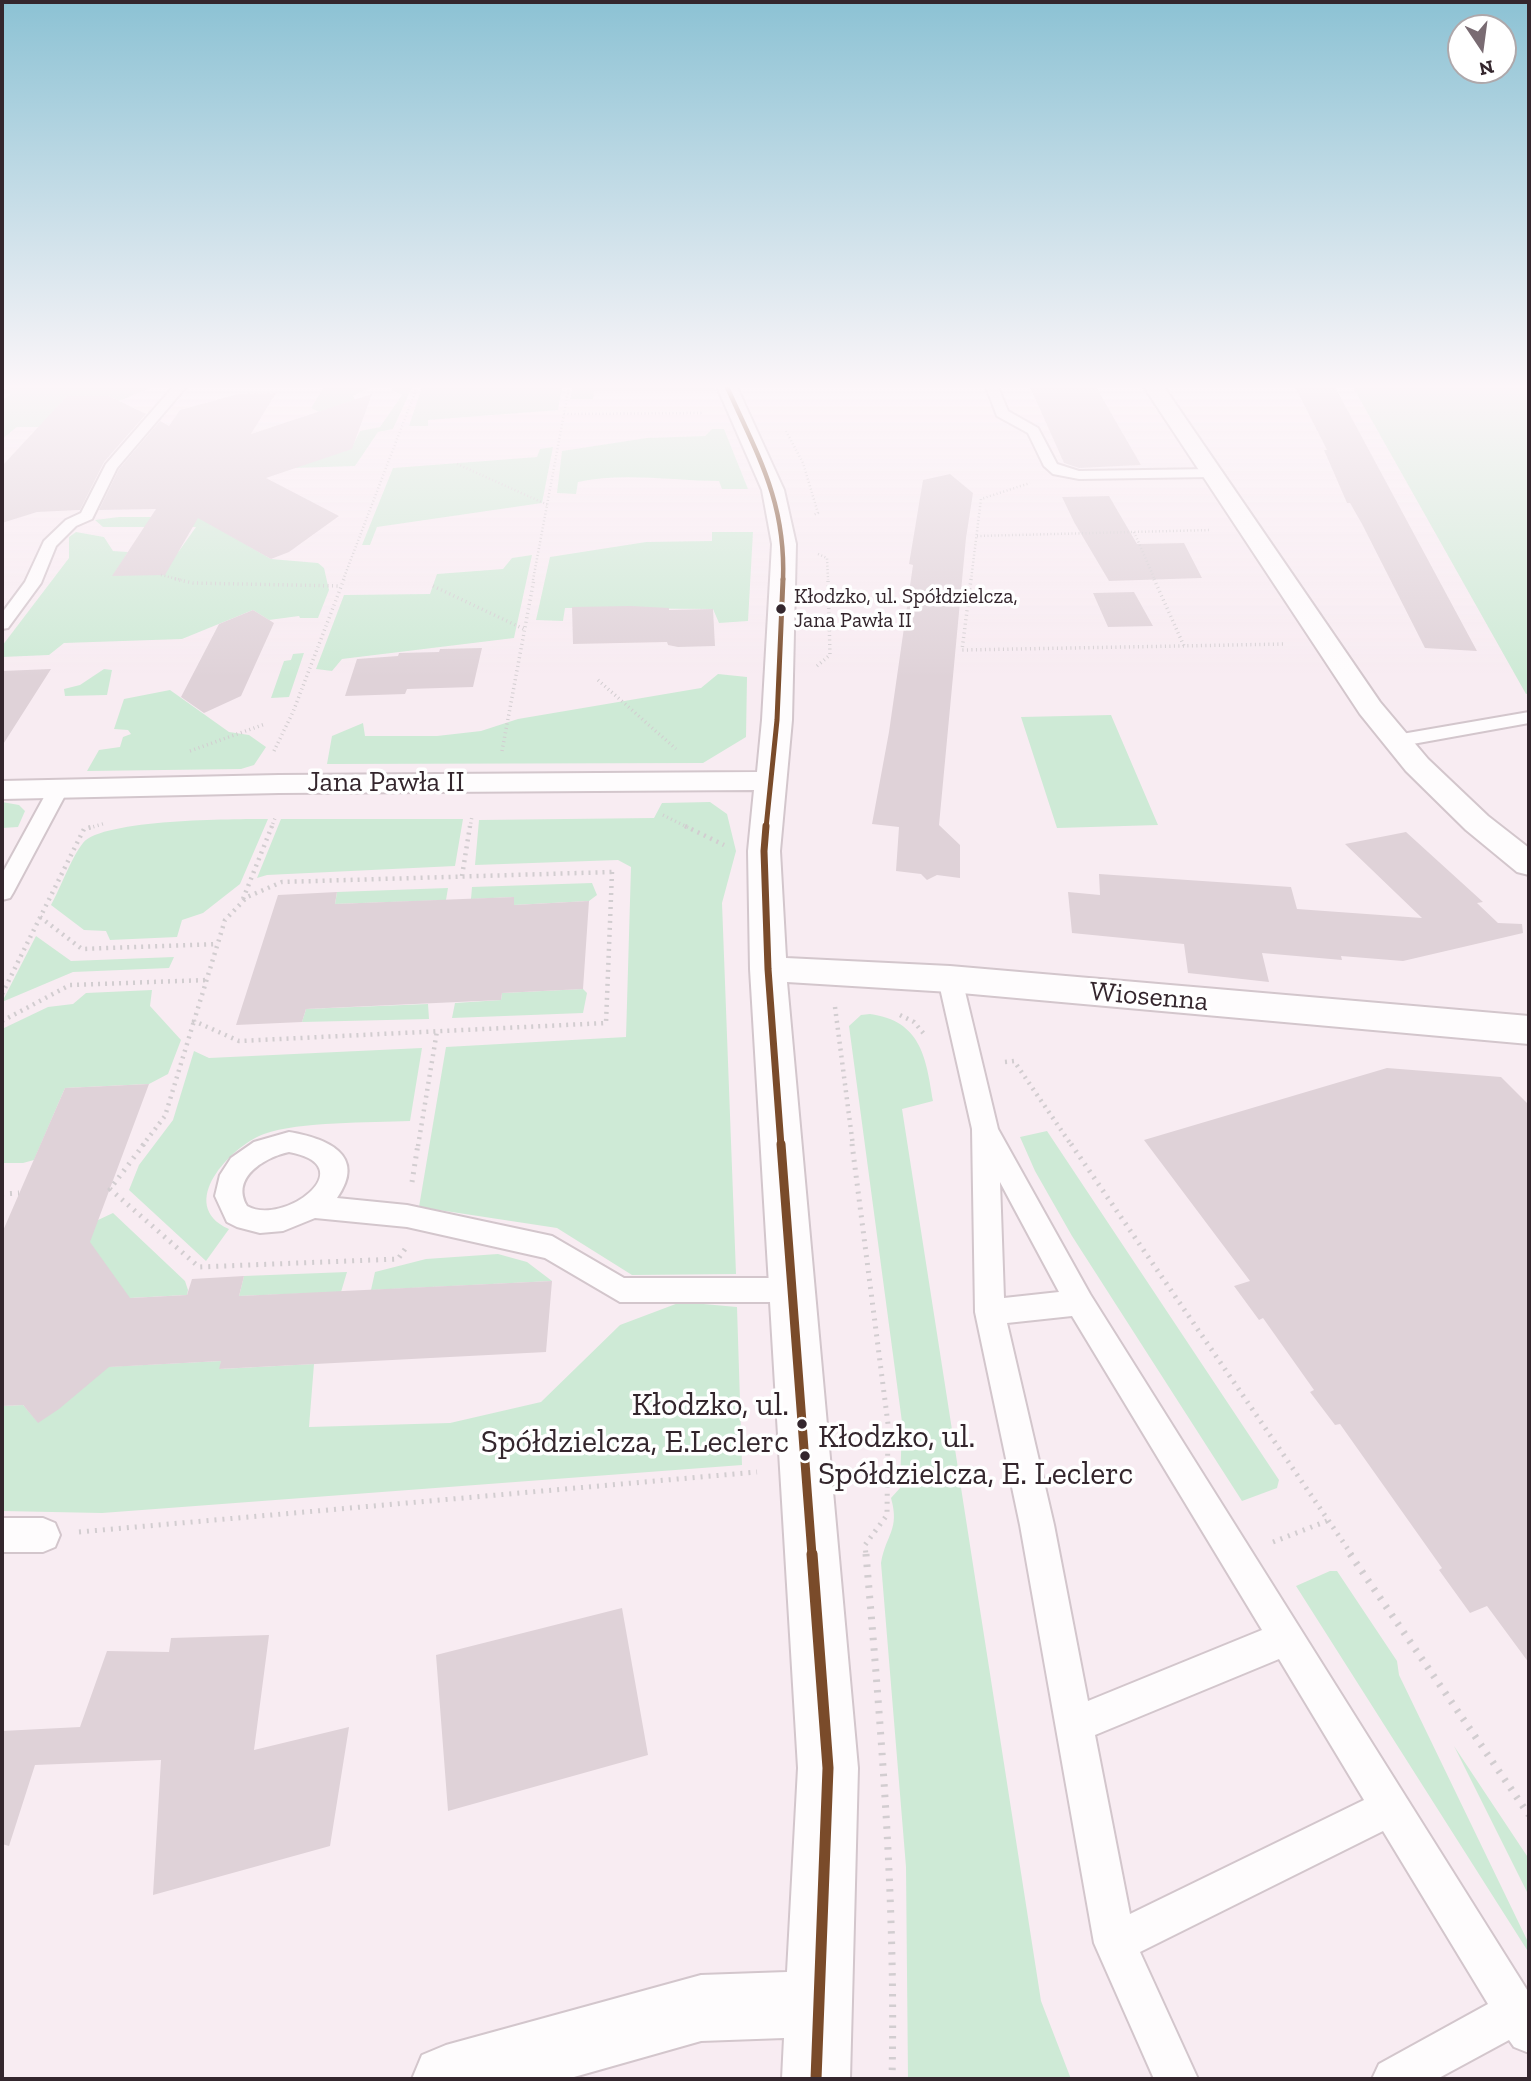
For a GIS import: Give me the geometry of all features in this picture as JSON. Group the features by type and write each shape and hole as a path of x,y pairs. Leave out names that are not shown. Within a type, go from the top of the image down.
{"street":[{"path":"769,484 773,490 784,544 779,689 764,851 768,970 828,1768 816,2076"},
{"path":"1219,484 1370,708 1396,741 1477,823 1529,865"},
{"name":"Jana Pawła II","path":"2,790 770,781"},
{"name":"Wiosenna","path":"768,970 950,979 1529,1030"},
{"path":"446,2079 701,2008 820,2004"}],"lane":[{"path":"2,624 33,583 49,544 71,523 87,516 103,484"},
{"path":"1396,741 1529,717"},
{"path":"2,894 58,788"},
{"path":"950,979 985,1129 990,1312 1037,1525 1115,1943 1176,2079"},
{"path":"985,1129 1080,1303 1523,2022 1394,2079"},
{"path":"314,1207 416,1218 552,1248 620,1290 792,1290"},
{"path":"990,1312 1080,1303"},
{"path":"2,1535 43,1535"},
{"path":"1075,1725 1287,1638"},
{"path":"1115,1943 1391,1807"}],"path":[{"path":"271,759 293,712 380,484"},
{"path":"502,484 548,505"},
{"path":"501,757 552,484"},
{"path":"809,484 818,513 809,516"},
{"path":"1029,484 981,499 962,650 1290,644"},
{"path":"977,536 1216,530"},
{"path":"1134,532 1184,646"},
{"path":"813,669 830,655 827,558 816,553"},
{"path":"161,575 193,583 341,586"},
{"path":"433,586 526,630"},
{"path":"598,680 677,750"},
{"path":"190,751 265,724"},
{"path":"656,811 724,846"},
{"path":"242,902 276,815"},
{"path":"462,876 472,816"},
{"path":"2,994 83,828 116,820"},
{"path":"194,1021 239,1041 437,1031 606,1023 612,872 282,882 247,897 225,920 218,944 194,1021 165,1116 110,1189 198,1267 398,1259 416,1218 437,1031"},
{"path":"40,917 82,949 218,944"},
{"path":"830,973 888,1424 887,1515 865,1545 885,1768 894,1986 892,2079"},
{"path":"2,1021 70,985 207,979"},
{"path":"890,1010 914,1022 931,1042 940,1070 1014,1061 1529,1815"},
{"path":"835,1013 846,1011"},
{"path":"2,1194 19,1193"},
{"path":"43,1535 760,1472"},
{"path":"1269,1544 1327,1521"}],"green space":[{"path":"387,484 546,484 542,503 377,527 370,545 362,545"},
{"path":"558,484 578,484 576,494 557,493"},
{"path":"720,484 746,484 748,489 722,489"},
{"path":"1408,484 1529,484 1529,693 1526,694"},
{"path":"119,517 199,517 271,559 318,563 324,568 329,590 318,618 299,616 269,620 253,610 182,639 64,643 49,655 2,657 2,646 69,558 69,537 76,532 104,537 113,551 128,552 113,576 179,551 196,527 103,527 95,520"},
{"path":"712,532 753,532 748,621 719,623 713,609 565,608 563,621 536,620 550,557 646,542 712,541"},
{"path":"532,555 514,638 342,659 332,671 316,669 344,595 430,594 437,574 503,569 512,558"},
{"path":"304,653 289,697 271,698 284,661 291,660 293,654"},
{"path":"104,669 112,670 107,695 65,696 64,689 80,685"},
{"path":"718,674 747,677 746,737 703,763 327,764 332,736 363,723 365,736 437,736 481,731 518,719 701,688"},
{"path":"170,690 229,732 249,735 266,747 254,765 241,769 87,771 99,750 120,747 123,737 131,734 128,730 114,729 124,699"},
{"path":"1111,715 1158,825 1057,828 1021,717"},
{"path":"2,802 19,805 25,811 18,827 2,828"},
{"path":"710,802 727,814 736,851 722,903 736,1274 632,1275 557,1228 419,1207 446,1047 626,1037 631,867 618,860 475,865 479,820 654,818 662,803"},
{"path":"268,819 240,884 203,913 182,920 177,937 110,940 106,931 84,930 51,905 79,849 95,835 115,829 170,822"},
{"path":"281,819 463,819 455,866 267,875 257,878"},
{"path":"592,883 597,895 589,901 514,905 514,897 471,899 472,887"},
{"path":"448,888 446,900 335,904 337,892"},
{"path":"36,936 71,961 174,957 169,968 73,972 2,1002"},
{"path":"583,989 587,993 583,1013 452,1018 455,1003 501,1000 502,993"},
{"path":"152,990 150,1006 181,1040 168,1074 149,1084 65,1088 34,1160 2,1163 2,1029 48,1007 73,1004 86,993"},
{"path":"428,1004 429,1019 302,1022 306,1009"},
{"path":"870,1014 900,1024 911,1033 923,1056 930,1085 933,1101 902,1109 1041,2001 1071,2079 908,2079 906,1867 881,1563 893,1525 891,1498 900,1488 902,1422 849,1026 861,1015"},
{"path":"422,1048 410,1121 315,1125 279,1130 251,1141 224,1163 208,1192 207,1206 214,1219 229,1229 206,1261 129,1190 139,1165 173,1120 194,1051 209,1058"},
{"path":"1047,1131 1279,1480 1277,1488 1242,1501 1072,1236 1035,1171 1020,1137"},
{"path":"113,1213 185,1281 187,1295 91,1300 74,1248 98,1220"},
{"path":"498,1254 527,1262 552,1281 371,1290 375,1272 426,1259"},
{"path":"347,1272 341,1292 239,1296 244,1276"},
{"path":"681,1302 737,1307 742,1465 102,1513 2,1511 2,1406 23,1405 38,1422 66,1369 221,1361 220,1369 314,1364 309,1427 450,1423 541,1402 620,1325"},
{"path":"1330,1571 1337,1571 1397,1661 1399,1675 1529,1944 1529,1953 1296,1586"},
{"path":"1454,1746 1529,1859 1529,1896"}],"building":[{"path":"2,484 93,484 80,510 37,512 2,523"},
{"path":"112,484 278,484 339,516 289,552 271,559 198,518 165,575 112,576 156,509 99,510"},
{"path":"922,484 962,484 973,493 966,538 939,825 960,845 960,878 937,875 927,880 921,874 896,871 899,827 872,824 889,732 913,565 909,564"},
{"path":"1339,484 1387,484 1477,651 1425,648 1362,524 1350,503 1347,503"},
{"path":"1109,496 1137,544 1184,543 1202,578 1109,581 1062,497"},
{"path":"1134,592 1153,626 1108,627 1093,593"},
{"path":"631,606 669,610 713,609 715,646 678,647 668,645 667,642 573,644 572,607"},
{"path":"253,610 274,623 241,696 204,713 181,697 219,624"},
{"path":"482,648 473,687 407,689 405,694 345,696 357,659 398,656 399,653 439,652 440,649"},
{"path":"51,669 2,746 2,671"},
{"path":"1406,832 1483,902 1477,903 1498,923 1522,924 1523,933 1403,961 1341,956 1342,960 1262,953 1269,982 1188,973 1184,944 1072,933 1068,892 1100,895 1099,874 1291,887 1297,909 1422,918 1345,844"},
{"path":"337,892 335,904 514,897 514,905 589,901 583,989 502,993 501,1000 306,1009 302,1022 236,1025 278,895"},
{"path":"1387,1068 1501,1077 1529,1105 1529,1663 1487,1606 1470,1613 1439,1570 1442,1568 1340,1424 1335,1425 1310,1392 1314,1390 1263,1318 1259,1320 1234,1286 1250,1281 1144,1140"},
{"path":"149,1084 90,1242 130,1298 187,1295 192,1279 244,1276 239,1296 552,1281 546,1352 219,1369 221,1361 109,1367 38,1423 23,1405 2,1406 2,1233 65,1088"},
{"path":"622,1608 648,1755 448,1811 436,1655"},
{"path":"269,1635 254,1750 349,1727 330,1846 153,1895 161,1760 35,1765 9,1846 2,1844 2,1731 80,1727 107,1651 169,1652 171,1638"}],"transit line":[{"path":"770,484 784,544 777,720 764,851 768,969 828,1768 816,2079"}],"place":[{"name":"Kłodzko, ul. Spółdzielcza, Jana Pawła II","path":"781,609"},
{"name":"Kłodzko, ul. Spółdzielcza, E.Leclerc","path":"802,1424"},
{"name":"Kłodzko, ul. Spółdzielcza, E. Leclerc","path":"805,1456"}]}
